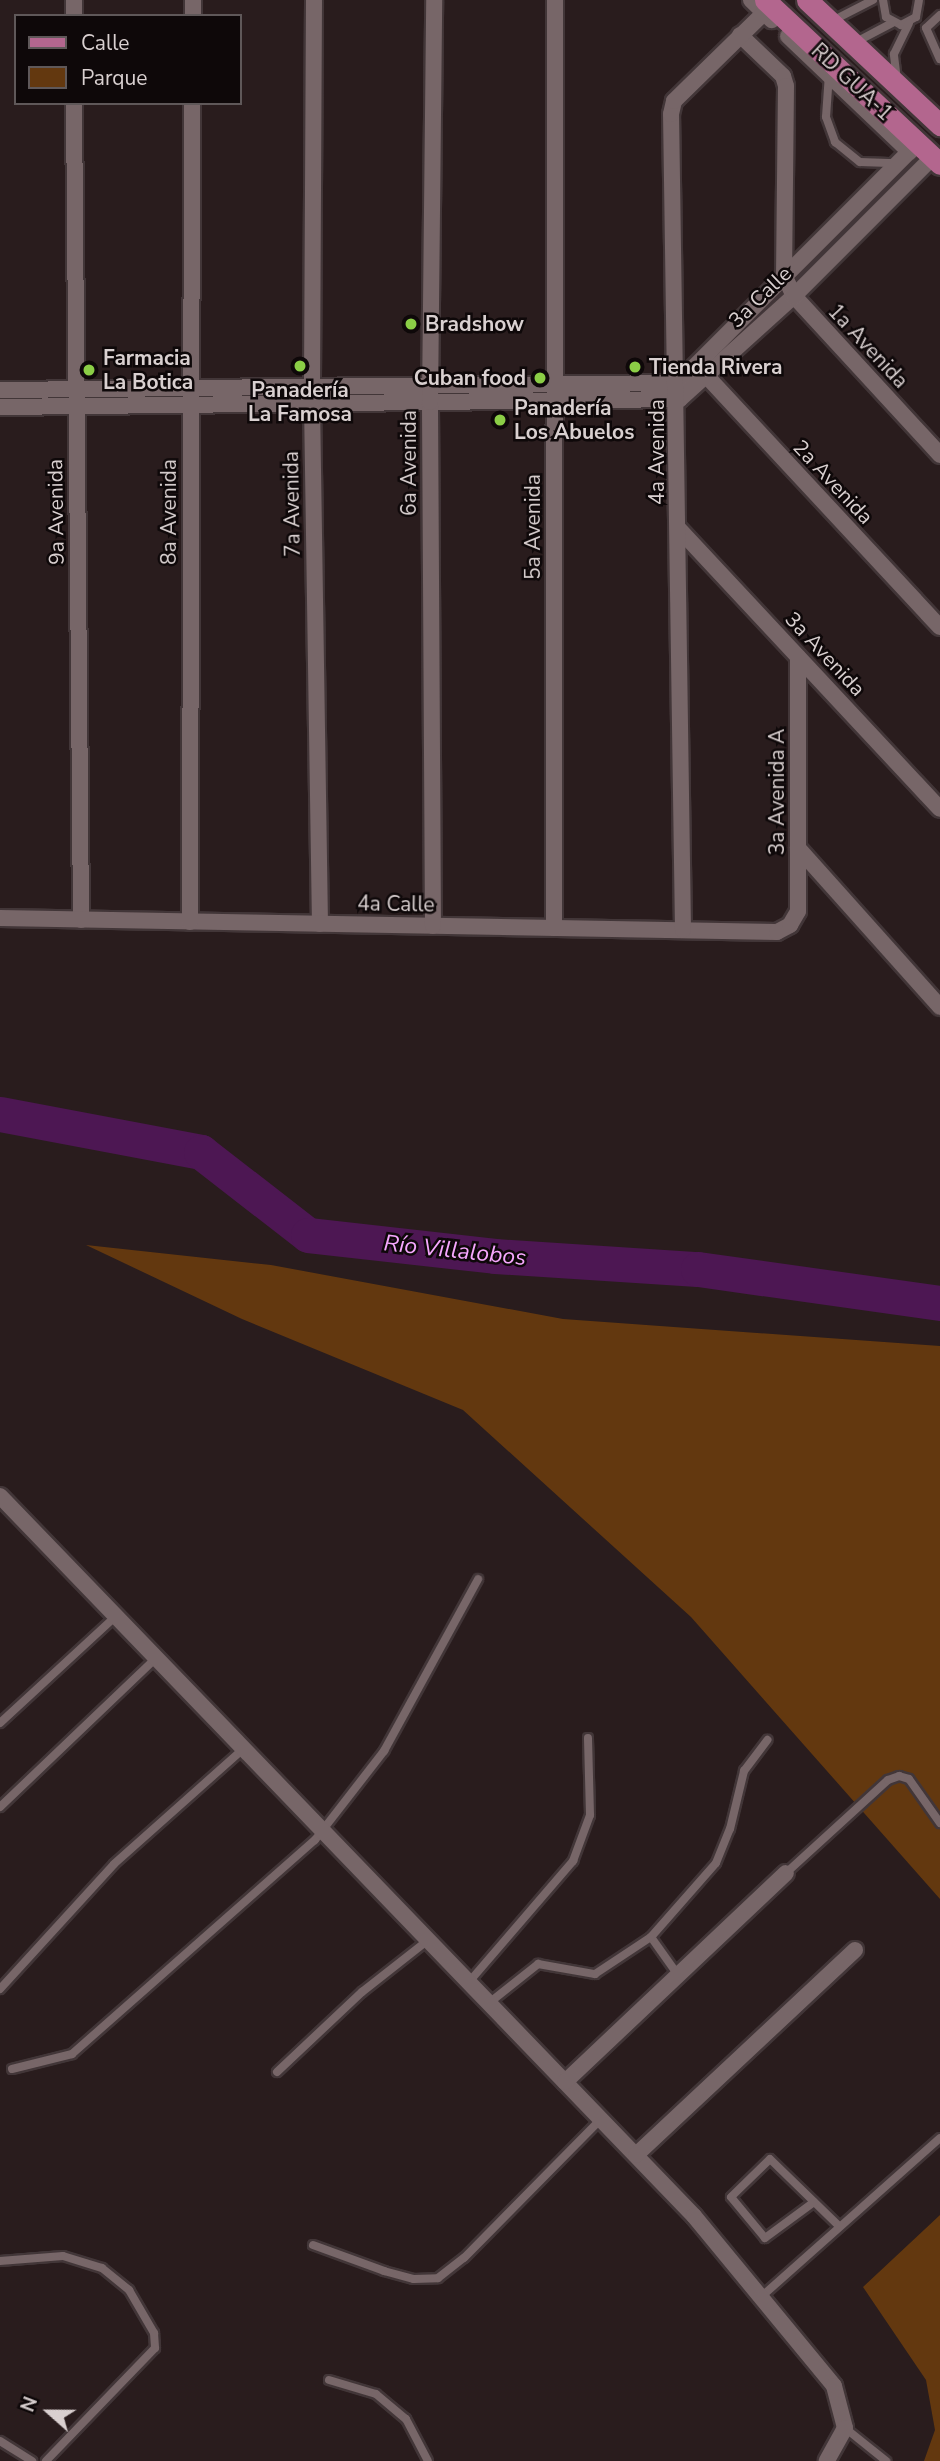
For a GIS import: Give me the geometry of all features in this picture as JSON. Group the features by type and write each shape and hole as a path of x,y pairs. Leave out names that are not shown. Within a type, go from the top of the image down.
{"main road":[{"name":"RD GUA-1","path":"807,0 898,87 926,145"},
{"path":"765,4 816,36 853,43"},
{"name":"RD GUA-1","path":"765,4 926,145"}],"street":[{"name":"7a Avenida","path":"314,0 312,404 320,924"},
{"name":"6a Avenida","path":"433,926 430,402 434,0"},
{"name":"5a Avenida","path":"554,928 555,0"},
{"path":"751,0 765,4 828,74 926,145"},
{"name":"4a Avenida","path":"683,930 678,383 671,108 740,35 765,4"},
{"path":"740,35 783,76 786,86 784,275"},
{"name":"9a Avenida","path":"74,105 73,389 81,920"},
{"name":"8a Avenida","path":"190,922 192,105"},
{"name":"3a Calle","path":"678,400 784,275 926,145"},
{"name":"3a Calle","path":"678,383 701,370 794,296 926,145"},
{"name":"1a Avenida","path":"784,275 794,296 940,455"},
{"name":"2a Avenida","path":"701,370 940,627"},
{"path":"0,390 678,383"},
{"path":"0,407 678,400"},
{"name":"3a Avenida","path":"678,528 940,809"},
{"name":"3a Avenida A","path":"790,925 798,911 798,657"},
{"path":"799,848 940,1007"},
{"name":"4a Calle","path":"0,918 777,932 790,925"},
{"path":"0,1496 694,2216 834,2386 845,2428 827,2461"},
{"path":"565,2082 786,1872"},
{"path":"636,2155 855,1951"}],"lane":[{"path":"831,22 873,0"},
{"path":"883,0 882,10 892,23"},
{"path":"898,87 894,54 909,23 916,17 920,0"},
{"path":"940,15 926,28 940,59"},
{"path":"853,43 892,23 909,23"},
{"path":"828,74 826,117 835,142 860,162 926,145"},
{"path":"12,2069 72,2054 98,2035 323,1831 384,1751 478,1579"},
{"path":"0,1723 116,1616"},
{"path":"0,1807 156,1658"},
{"path":"469,1982 573,1861 590,1815 589,1738"},
{"path":"489,2003 538,1964 595,1974 651,1937 716,1863 744,1771 767,1740"},
{"path":"0,1989 114,1864 243,1749"},
{"path":"786,1872 888,1780 898,1776 909,1779 940,1823"},
{"path":"651,1937 678,1975"},
{"path":"277,2072 362,1992 428,1940"},
{"path":"313,2245 384,2272 414,2279 438,2277 464,2258 601,2119"},
{"path":"761,2297 940,2138"},
{"path":"814,2202 765,2238 731,2194 769,2159 814,2202 839,2226"},
{"path":"0,2261 63,2256 103,2268 128,2290 155,2333 155,2348 46,2461"},
{"path":"329,2380 376,2394 406,2419 428,2461"},
{"path":"845,2428 886,2461"},
{"path":"0,2441 32,2461"}],"green space":[{"path":"86,1245 271,1265 563,1319 940,1346 940,1899 691,1617 463,1410 242,1319"},
{"path":"940,2215 940,2461 924,2461 935,2430 926,2380 863,2287"}],"waterway":[{"name":"Río Villalobos","path":"0,1114 201,1152 308,1235 495,1256 698,1269 940,1303"}],"place":[{"name":"Bradshow","path":"411,324"},
{"name":"Panadería La Famosa","path":"300,366"},
{"name":"Tienda Rivera","path":"635,367"},
{"name":"Farmacia La Botica","path":"89,370"},
{"name":"Cuban food","path":"540,378"},
{"name":"Panadería Los Abuelos","path":"500,420"}]}
